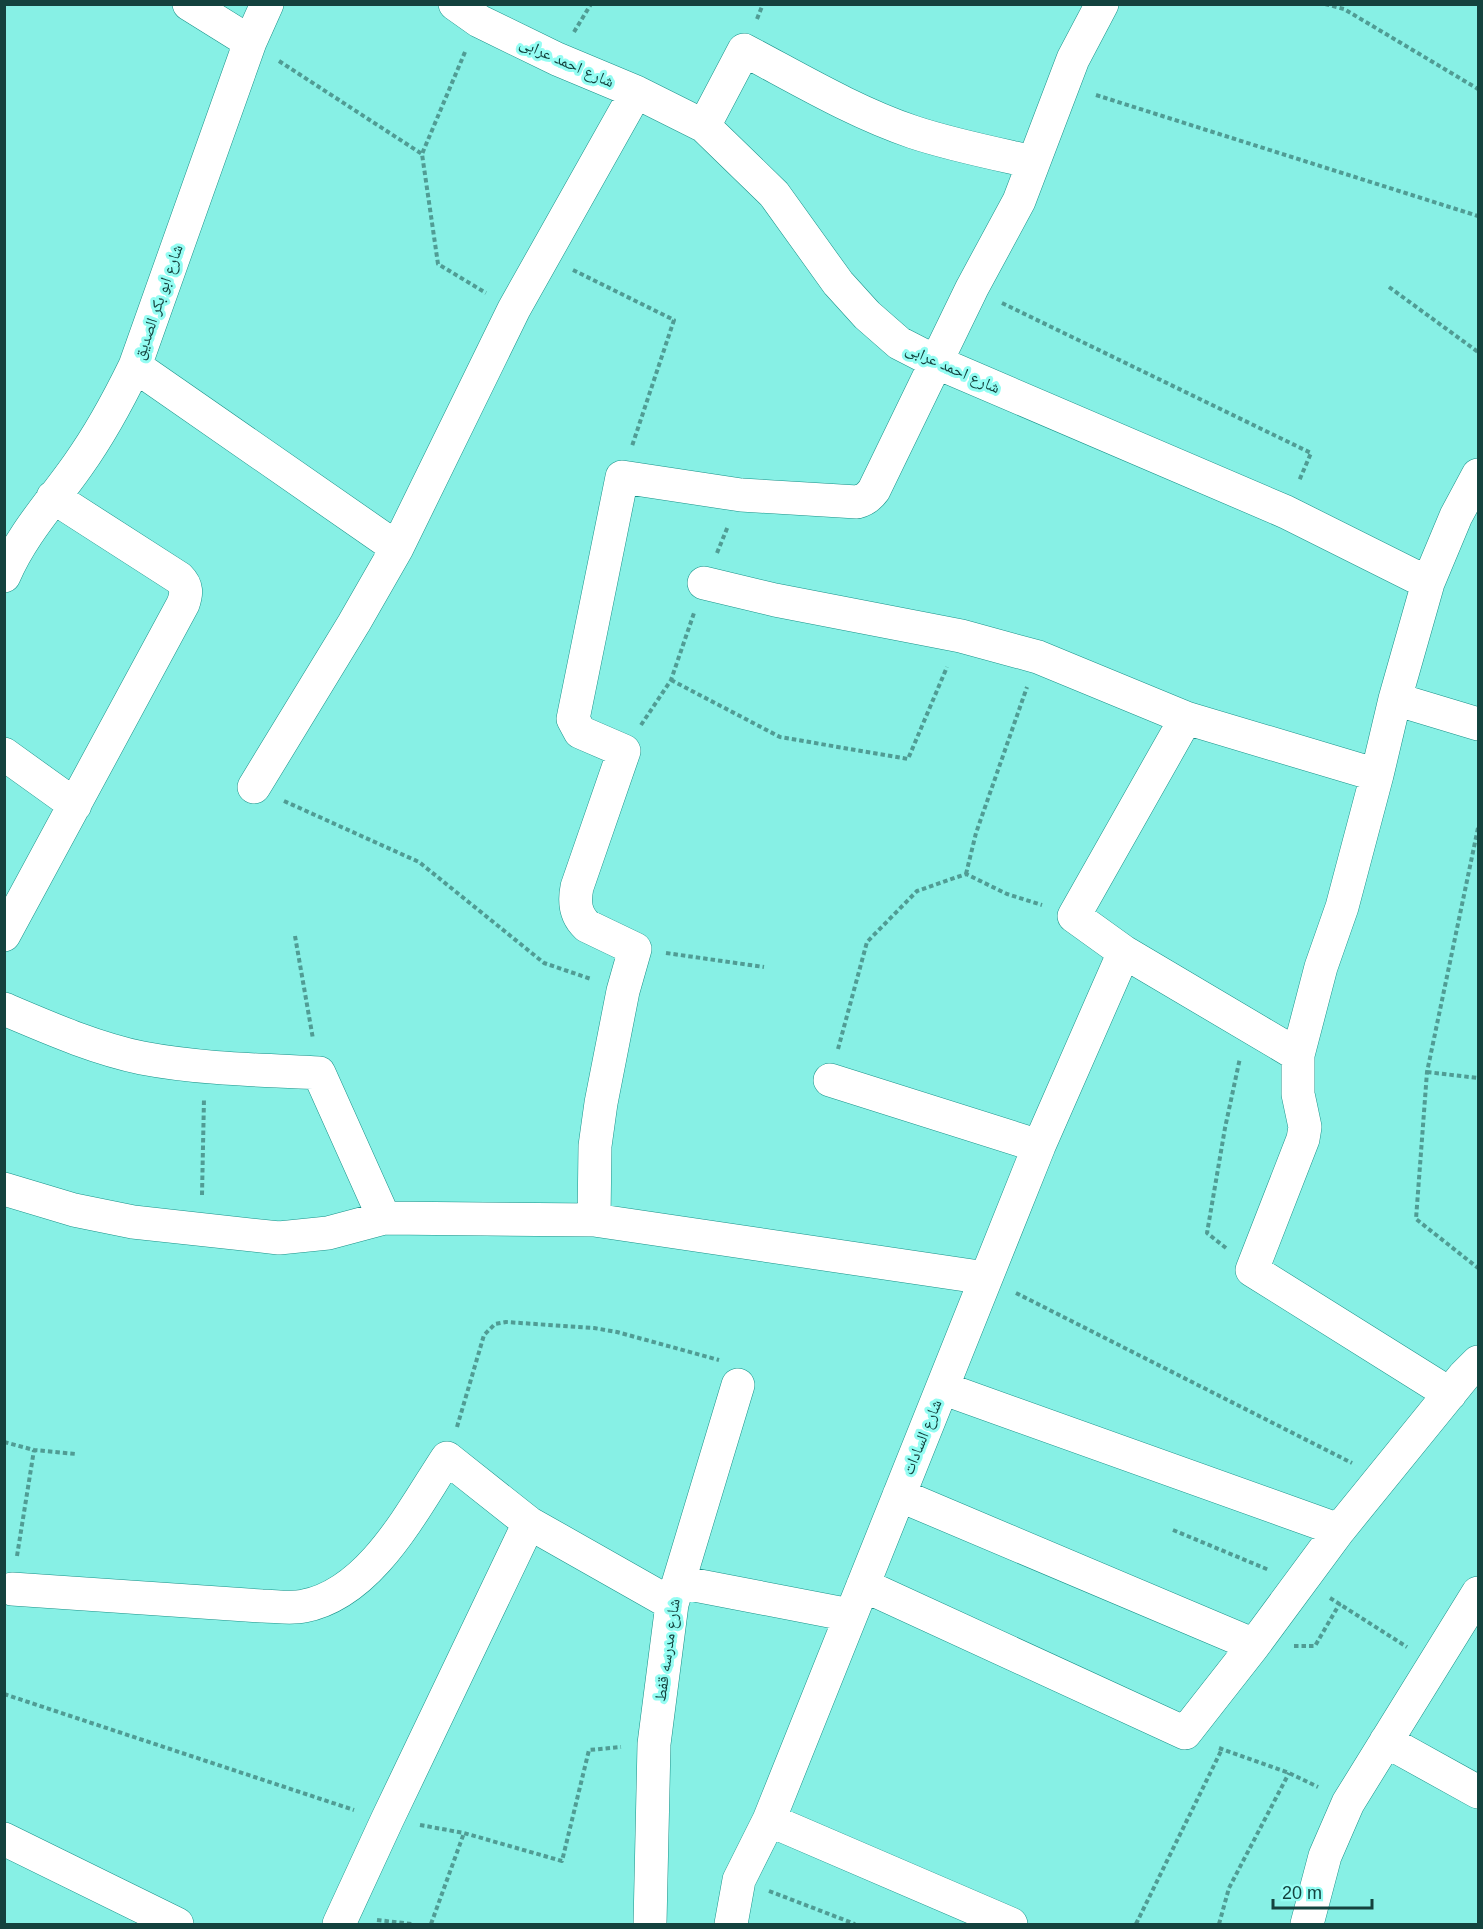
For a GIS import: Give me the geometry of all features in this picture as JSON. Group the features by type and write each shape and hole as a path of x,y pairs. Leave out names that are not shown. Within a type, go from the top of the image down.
{"street":[{"path":"189,4 250,42"},
{"name":"شارع ابو بكر الصديق","path":"8,559 98,435 135,366 250,42 267,4"},
{"path":"594,1220 595,1146 601,1103 623,990 635,949 587,926 578,916 575,898 577,887 624,751 580,732 573,719 621,477 741,495 864,501 874,490 938,363 972,288 1019,201 1072,59 1102,4"},
{"name":"شارع احمد عرابى","path":"473,10 557,58 636,92 704,126 774,194 838,283 867,315 899,343 938,363 1286,512 1428,583"},
{"path":"704,126 744,50 829,95 914,133 1033,162"},
{"path":"254,787 397,548 514,309 636,92"},
{"path":"135,366 397,548"},
{"path":"1450,1394 1252,1270 1303,1139 1305,1127 1298,1094 1298,1055 1321,967 1342,907 1395,699 1428,583 1456,516 1479,475"},
{"path":"4,935 186,596 186,588 179,578 52,497"},
{"path":"704,583 775,600 961,636 1038,657 1186,718 1377,775"},
{"path":"1395,699 1479,724"},
{"path":"1186,718 1074,916 1124,952 1298,1055"},
{"path":"4,754 75,805"},
{"name":"شارع السادات","path":"731,1924 739,1880 769,1820 1039,1146 1124,952"},
{"path":"4,1009 69,1037 142,1058 205,1067 319,1073 384,1218"},
{"path":"830,1080 1039,1146"},
{"path":"4,1189 74,1210 133,1222 279,1238 328,1233 384,1218 594,1220 986,1278"},
{"path":"863,1585 1185,1732 1254,1645 1339,1530 1479,1362"},
{"name":"شارع مدرسه قفط","path":"650,1924 654,1744 676,1593 738,1385"},
{"path":"942,1388 1339,1530"},
{"path":"12,1589 262,1606 303,1606 337,1594 357,1580 382,1556 447,1458 529,1523 676,1593 850,1615"},
{"path":"899,1495 1254,1645"},
{"path":"339,1924 529,1523"},
{"path":"1307,1924 1330,1845 1348,1803 1479,1593"},
{"path":"1386,1741 1479,1792"},
{"path":"769,1820 1011,1924"},
{"path":"4,1839 177,1924"}],"path":[{"path":"1325,4 1344,9 1479,89"},
{"path":"473,10 422,154 438,264 514,309"},
{"path":"250,42 422,154"},
{"path":"1063,84 1479,216"},
{"path":"543,255 674,320 621,477"},
{"path":"1389,287 1479,352"},
{"path":"972,288 1311,453 1286,512"},
{"path":"624,751 672,680 704,583 741,495"},
{"path":"672,680 780,737 908,759 961,636"},
{"path":"966,874 976,833 1038,657"},
{"path":"254,787 418,862 544,963 623,990"},
{"path":"1479,828 1427,1072 1416,1219 1479,1268"},
{"path":"830,1080 867,942 917,891 966,874 1006,894 1074,916"},
{"path":"295,936 319,1073"},
{"path":"635,949 764,968"},
{"path":"1246,1026 1207,1233 1252,1270"},
{"path":"201,1230 205,1067"},
{"path":"1427,1072 1479,1078"},
{"path":"986,1278 1382,1478"},
{"path":"447,1458 484,1335 495,1324 506,1322 594,1328 617,1332 727,1362 738,1373 738,1385"},
{"path":"4,1442 34,1450 76,1454"},
{"path":"12,1589 34,1450"},
{"path":"1173,1530 1300,1583 1340,1603 1434,1665"},
{"path":"4,1694 387,1820 464,1833 562,1861 589,1750 654,1744"},
{"path":"1136,1924 1222,1749 1289,1773 1229,1888 1220,1924"},
{"path":"431,1924 464,1833"},
{"path":"739,1880 855,1924"}]}
